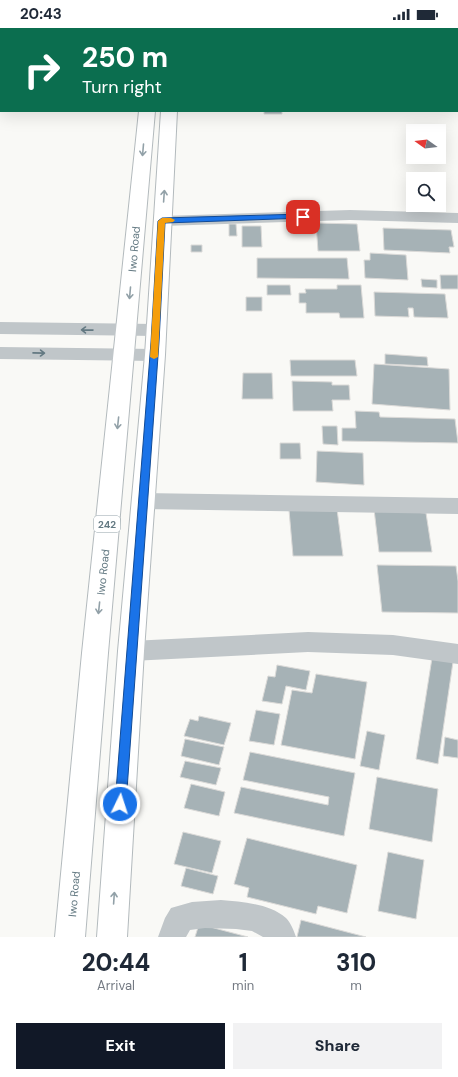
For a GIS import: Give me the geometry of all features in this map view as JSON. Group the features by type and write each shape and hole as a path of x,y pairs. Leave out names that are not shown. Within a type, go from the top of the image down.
{"main road":[{"name":"Iwo Road","path":"70,937 95,653 147,112"},
{"path":"112,937 131,650 156,330 169,112"}],"street":[{"path":"162,221 350,215 458,218"},
{"path":"0,328 126,331 156,330"},
{"path":"0,353 154,354"},
{"path":"143,501 458,506"},
{"path":"131,650 308,642 393,645 458,654"},
{"path":"172,937 174,928 181,918 195,915 228,915 263,920 279,930 282,937"}],"building":[{"path":"264,112 282,112 282,114 264,114"},
{"path":"316,223 357,224 360,251 318,251"},
{"path":"229,224 236,224 237,236 229,236"},
{"path":"242,226 261,226 262,247 242,247"},
{"path":"383,228 451,230 454,247 449,247 450,253 384,250"},
{"path":"191,245 202,245 202,252 191,252"},
{"path":"370,253 406,255 408,280 365,278 364,260 370,260"},
{"path":"257,258 347,258 349,279 257,278"},
{"path":"440,275 458,275 458,289 441,289"},
{"path":"421,279 437,280 437,288 422,287"},
{"path":"267,285 290,285 291,295 267,295"},
{"path":"337,285 361,285 364,318 340,318 339,313 306,313 306,303 299,303 299,293 306,293 305,289 337,289"},
{"path":"374,292 445,294 448,318 414,317 413,308 408,308 409,317 375,316"},
{"path":"246,297 262,297 262,311 246,311"},
{"path":"385,354 427,357 428,366 385,364"},
{"path":"290,360 355,360 357,376 291,376"},
{"path":"374,364 449,369 450,410 372,404"},
{"path":"243,373 272,373 273,399 242,399"},
{"path":"292,381 332,382 332,385 349,385 350,400 332,400 333,411 293,411"},
{"path":"355,411 379,412 380,417 455,419 458,443 342,441 342,428 356,428"},
{"path":"322,426 337,426 338,445 323,444"},
{"path":"280,443 300,443 301,459 280,459"},
{"path":"317,451 363,453 364,485 316,482"},
{"path":"337,509 343,556 293,556 289,510"},
{"path":"374,509 426,513 432,552 379,552"},
{"path":"377,565 456,566 458,581 458,613 382,612"},
{"path":"432,658 453,662 438,764 416,759"},
{"path":"277,665 310,671 306,690 286,686 282,704 262,701 268,676 275,677"},
{"path":"316,674 367,682 355,759 281,745 292,690 312,693"},
{"path":"256,710 280,714 274,745 249,741"},
{"path":"199,716 231,723 224,745 184,736 190,719 198,721"},
{"path":"367,731 385,735 379,770 360,766"},
{"path":"445,737 458,740 458,758 443,756"},
{"path":"185,739 224,747 219,765 181,756"},
{"path":"250,752 355,773 344,836 234,813 241,787 328,805 329,797 243,780"},
{"path":"185,761 221,768 216,785 180,777"},
{"path":"377,777 438,789 432,842 369,829"},
{"path":"191,784 225,792 219,816 184,808"},
{"path":"183,832 221,841 212,873 174,864"},
{"path":"247,838 357,865 347,913 318,906 316,914 247,897 249,888 234,884"},
{"path":"388,852 424,860 416,919 378,911"},
{"path":"186,868 218,876 213,894 181,886"},
{"path":"301,920 366,937 297,937"},
{"path":"199,924 248,937 195,937"}],"slow traffic":[{"path":"154,357 162,221 171,220"}],"route":[{"path":"120,804 155,342 162,221 303,217"}]}
